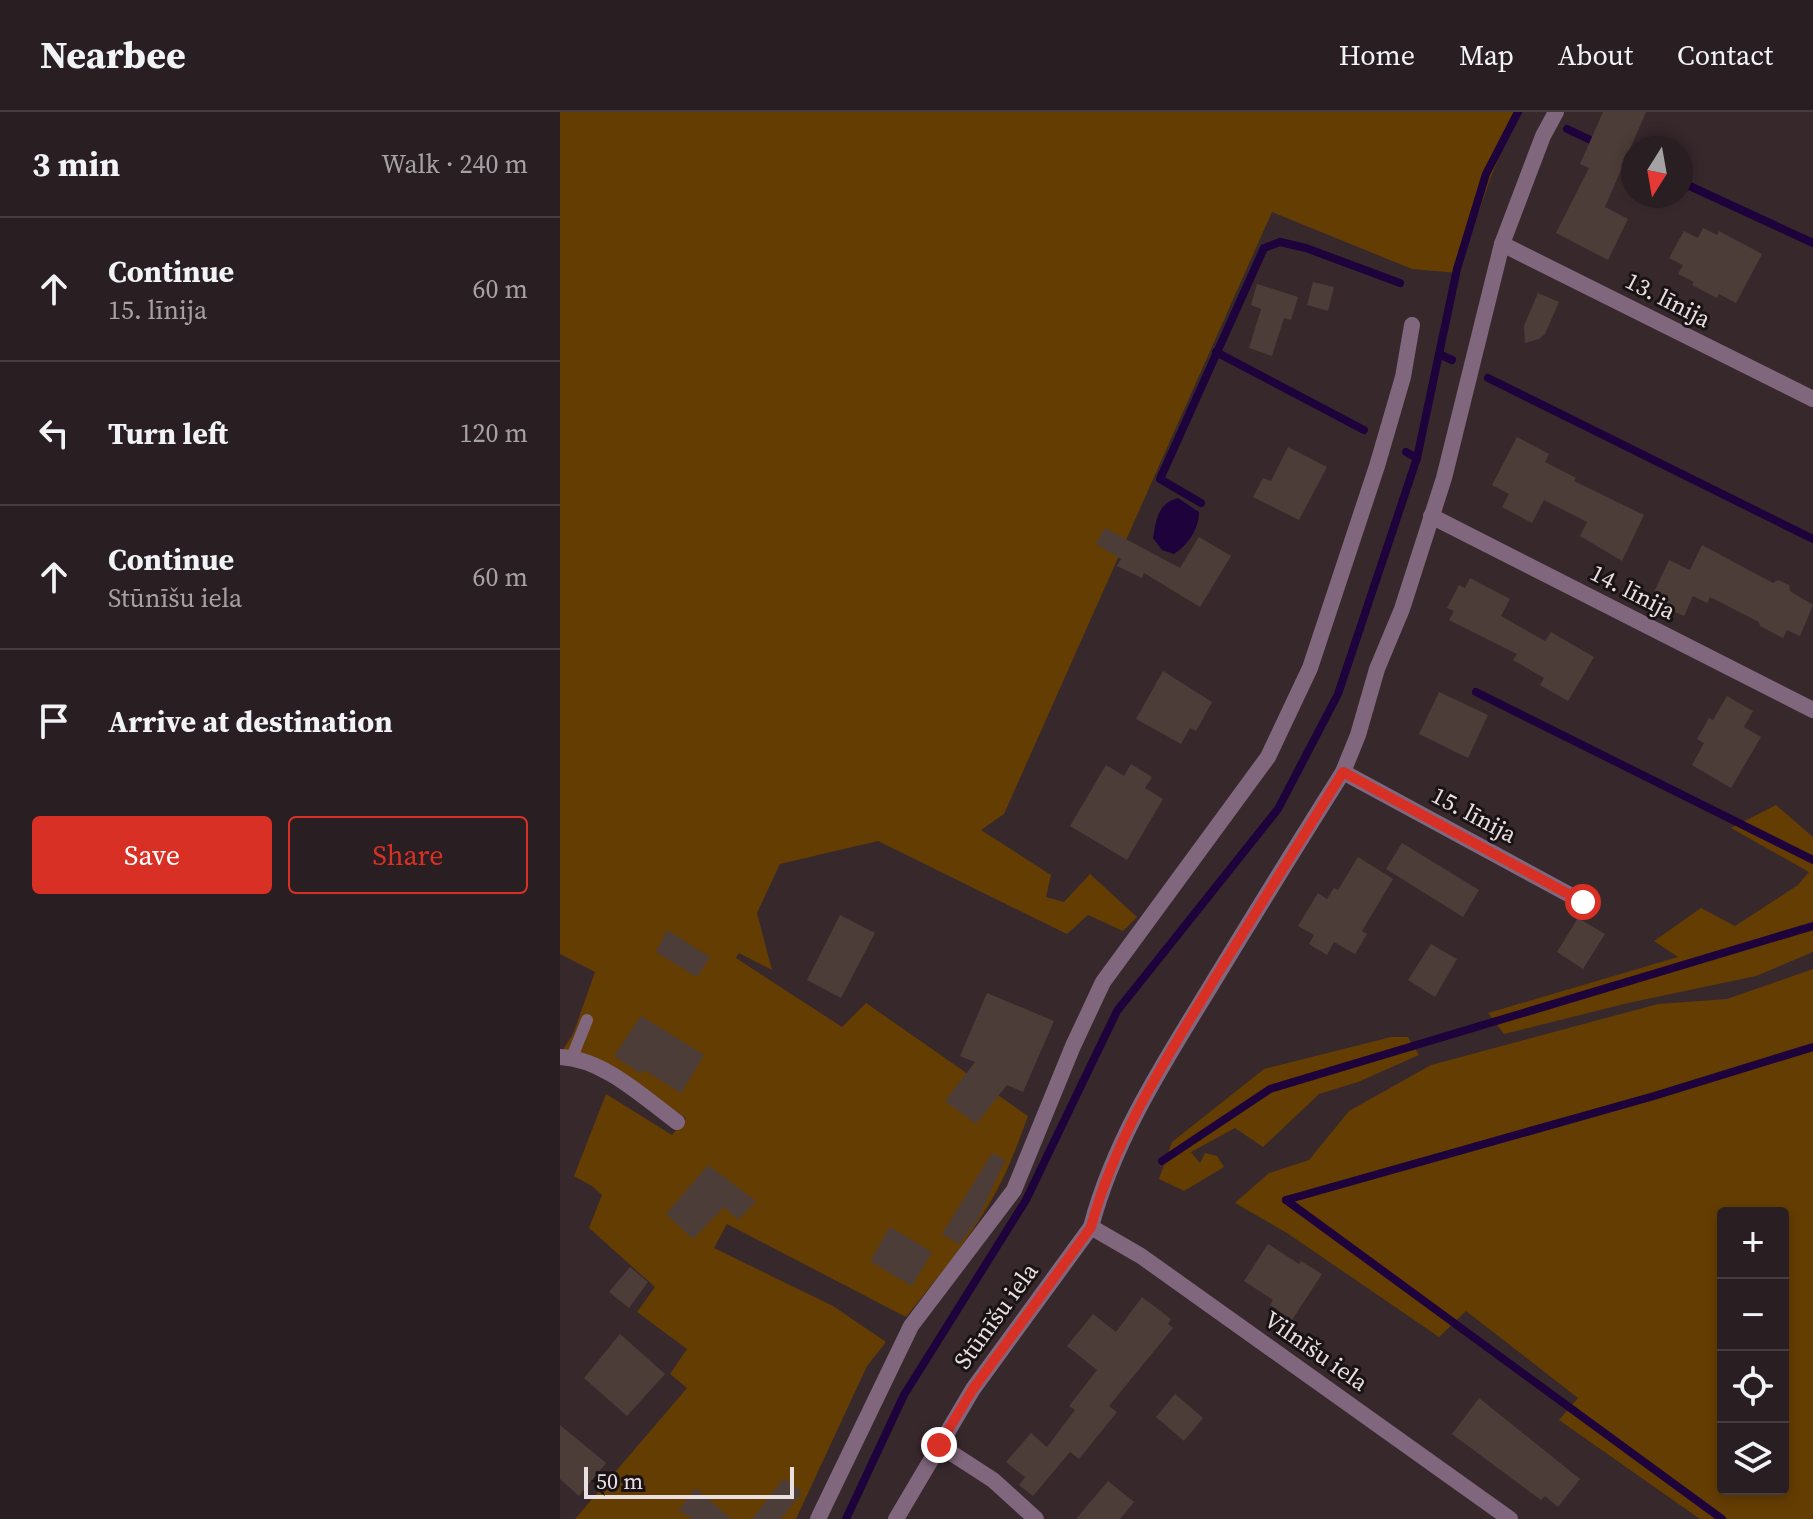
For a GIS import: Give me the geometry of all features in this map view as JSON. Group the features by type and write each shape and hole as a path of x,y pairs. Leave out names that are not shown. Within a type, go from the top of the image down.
{"street":[{"name":"Stūnīšu iela","path":"896,1519 973,1389 1091,1227 1116,1156 1162,1064 1343,772 1358,735 1377,669 1402,609 1444,478 1502,244 1543,136 1556,112"},
{"name":"13. līnija","path":"1502,244 1813,399"},
{"path":"818,1519 915,1319 1014,1190 1073,1046 1103,982 1268,757 1310,668 1377,466 1403,377 1412,325"},
{"name":"14. līnija","path":"1431,516 1813,710"},
{"name":"15. līnija","path":"1343,772 1583,902"},
{"path":"566,1057 626,1084 677,1122"},
{"name":"Vilnīšu iela","path":"1091,1227 1141,1256 1510,1519"},
{"path":"939,1445 993,1480 1036,1519"}],"lane":[{"path":"566,1057 587,1020"}],"shaded area":[{"path":"560,112 1518,112 1490,179 1458,273 1412,269 1272,212 1004,814 981,830 1051,875 1046,897 1064,902 1090,874 1137,917 1123,931 1088,915 1067,934 878,841 780,864 757,913 772,970 739,953 736,958 842,1027 866,1003 1028,1116 995,1194 960,1248 906,1317 727,1224 714,1248 833,1306 886,1342 867,1366 796,1519 575,1519 687,1388 670,1374 687,1349 637,1312 655,1287 589,1228 602,1195 574,1176 606,1094 672,1135 686,1118 602,1061 562,1051 573,1034 595,972 560,954"},
{"path":"1178,498 1199,512 1192,536 1174,554 1162,550 1153,538 1162,508"},
{"path":"1776,805 1813,837 1813,952 1756,976 1504,1034 1488,1013 1678,957 1654,941 1701,908 1735,926 1798,885 1809,872 1731,828"},
{"path":"1813,969 1813,1519 1700,1519 1559,1420 1578,1398 1466,1311 1439,1337 1287,1233 1235,1203 1269,1173 1309,1160 1349,1111 1431,1065 1658,1004 1727,999"},
{"path":"1391,1037 1408,1037 1419,1055 1358,1082 1319,1094 1263,1147 1235,1128 1191,1152 1200,1163 1205,1153 1217,1156 1224,1167 1184,1191 1159,1179 1172,1142 1264,1069"}],"building":[{"path":"1603,112 1646,112 1636,136 1621,136 1621,170 1605,207 1628,219 1608,260 1556,233 1589,168 1580,164"},
{"path":"1703,228 1717,235 1719,231 1762,254 1736,303 1719,294 1717,298 1692,285 1694,282 1678,274 1683,265 1669,258 1684,231 1698,238"},
{"path":"1313,282 1334,287 1328,311 1307,305"},
{"path":"1257,284 1298,297 1291,320 1284,318 1272,356 1249,348 1261,309 1251,305"},
{"path":"1538,293 1559,302 1545,334 1525,343 1524,326"},
{"path":"1517,437 1549,454 1545,462 1576,478 1574,481 1644,515 1622,561 1580,536 1587,522 1544,500 1532,523 1502,507 1509,494 1492,485"},
{"path":"1288,447 1327,467 1299,520 1253,497 1263,478 1271,481"},
{"path":"1105,528 1180,568 1199,537 1231,556 1200,607 1144,573 1142,578 1117,566 1121,559 1096,544"},
{"path":"1702,545 1773,583 1778,580 1789,585 1790,591 1813,605 1800,636 1787,630 1783,638 1710,597 1707,603 1693,596 1684,616 1650,601 1669,560 1690,570"},
{"path":"1470,578 1510,599 1501,616 1545,641 1551,632 1594,657 1568,701 1540,685 1544,678 1513,660 1517,654 1449,620 1454,611 1447,608 1459,585 1465,588"},
{"path":"1163,671 1212,702 1196,731 1190,728 1181,744 1136,719"},
{"path":"1439,692 1488,715 1468,758 1419,734"},
{"path":"1727,696 1753,711 1744,727 1761,737 1731,788 1692,765 1704,743 1697,739"},
{"path":"1131,764 1152,777 1145,788 1163,799 1127,860 1070,826 1106,765 1124,776"},
{"path":"1402,843 1479,890 1463,917 1386,869"},
{"path":"1358,857 1393,879 1362,931 1367,934 1355,954 1334,942 1327,955 1309,944 1314,935 1298,926 1318,893 1327,899 1334,888 1338,890"},
{"path":"840,915 875,933 841,998 807,980"},
{"path":"1578,918 1605,934 1583,969 1557,952"},
{"path":"667,930 710,957 697,977 656,952"},
{"path":"1431,944 1457,959 1435,997 1408,980"},
{"path":"987,993 1054,1021 1023,1092 1007,1085 976,1124 945,1101 975,1062 960,1056"},
{"path":"641,1016 704,1055 681,1093 644,1070 641,1074 614,1056"},
{"path":"992,1153 1005,1160 977,1221 959,1244 942,1234"},
{"path":"708,1165 756,1201 738,1220 724,1207 693,1239 666,1214"},
{"path":"890,1227 932,1252 912,1286 870,1261"},
{"path":"1268,1244 1299,1264 1301,1261 1322,1274 1292,1320 1270,1305 1273,1300 1244,1281"},
{"path":"630,1267 648,1282 629,1308 609,1292"},
{"path":"1142,1297 1171,1319 1168,1324 1173,1328 1109,1406 1117,1412 1079,1459 1070,1452 1033,1496 1019,1485 1025,1477 1006,1462 1031,1433 1047,1447 1075,1410 1069,1406 1097,1370 1067,1346 1093,1314 1116,1332"},
{"path":"620,1334 665,1374 627,1416 584,1378"},
{"path":"1175,1394 1203,1418 1184,1441 1156,1417"},
{"path":"1479,1398 1580,1479 1558,1507 1545,1496 1541,1500 1452,1434"},
{"path":"560,1425 606,1463 579,1496 560,1479"},
{"path":"784,1478 802,1492 781,1519 752,1519"},
{"path":"1108,1481 1134,1502 1120,1519 1076,1519"},
{"path":"696,1488 731,1519 692,1519 679,1510"}],"waterway":[{"path":"846,1519 904,1395 1026,1200 1117,1011 1278,809 1338,694 1417,458 1457,269 1486,174 1518,112"},
{"path":"1567,129 1599,144"},
{"path":"1693,188 1813,243"},
{"path":"1201,503 1160,479 1264,248 1280,242 1306,248 1400,283"},
{"path":"1216,352 1364,430"},
{"path":"1439,354 1452,360"},
{"path":"1488,378 1813,539"},
{"path":"1406,452 1417,458"},
{"path":"1476,692 1813,860"},
{"path":"1162,1161 1270,1089 1813,926"},
{"path":"1286,1200 1654,1096 1813,1047"},
{"path":"1286,1200 1722,1519"}],"route":[{"path":"939,1445 973,1389 1091,1227 1116,1156 1162,1064 1343,772 1583,902"}]}
